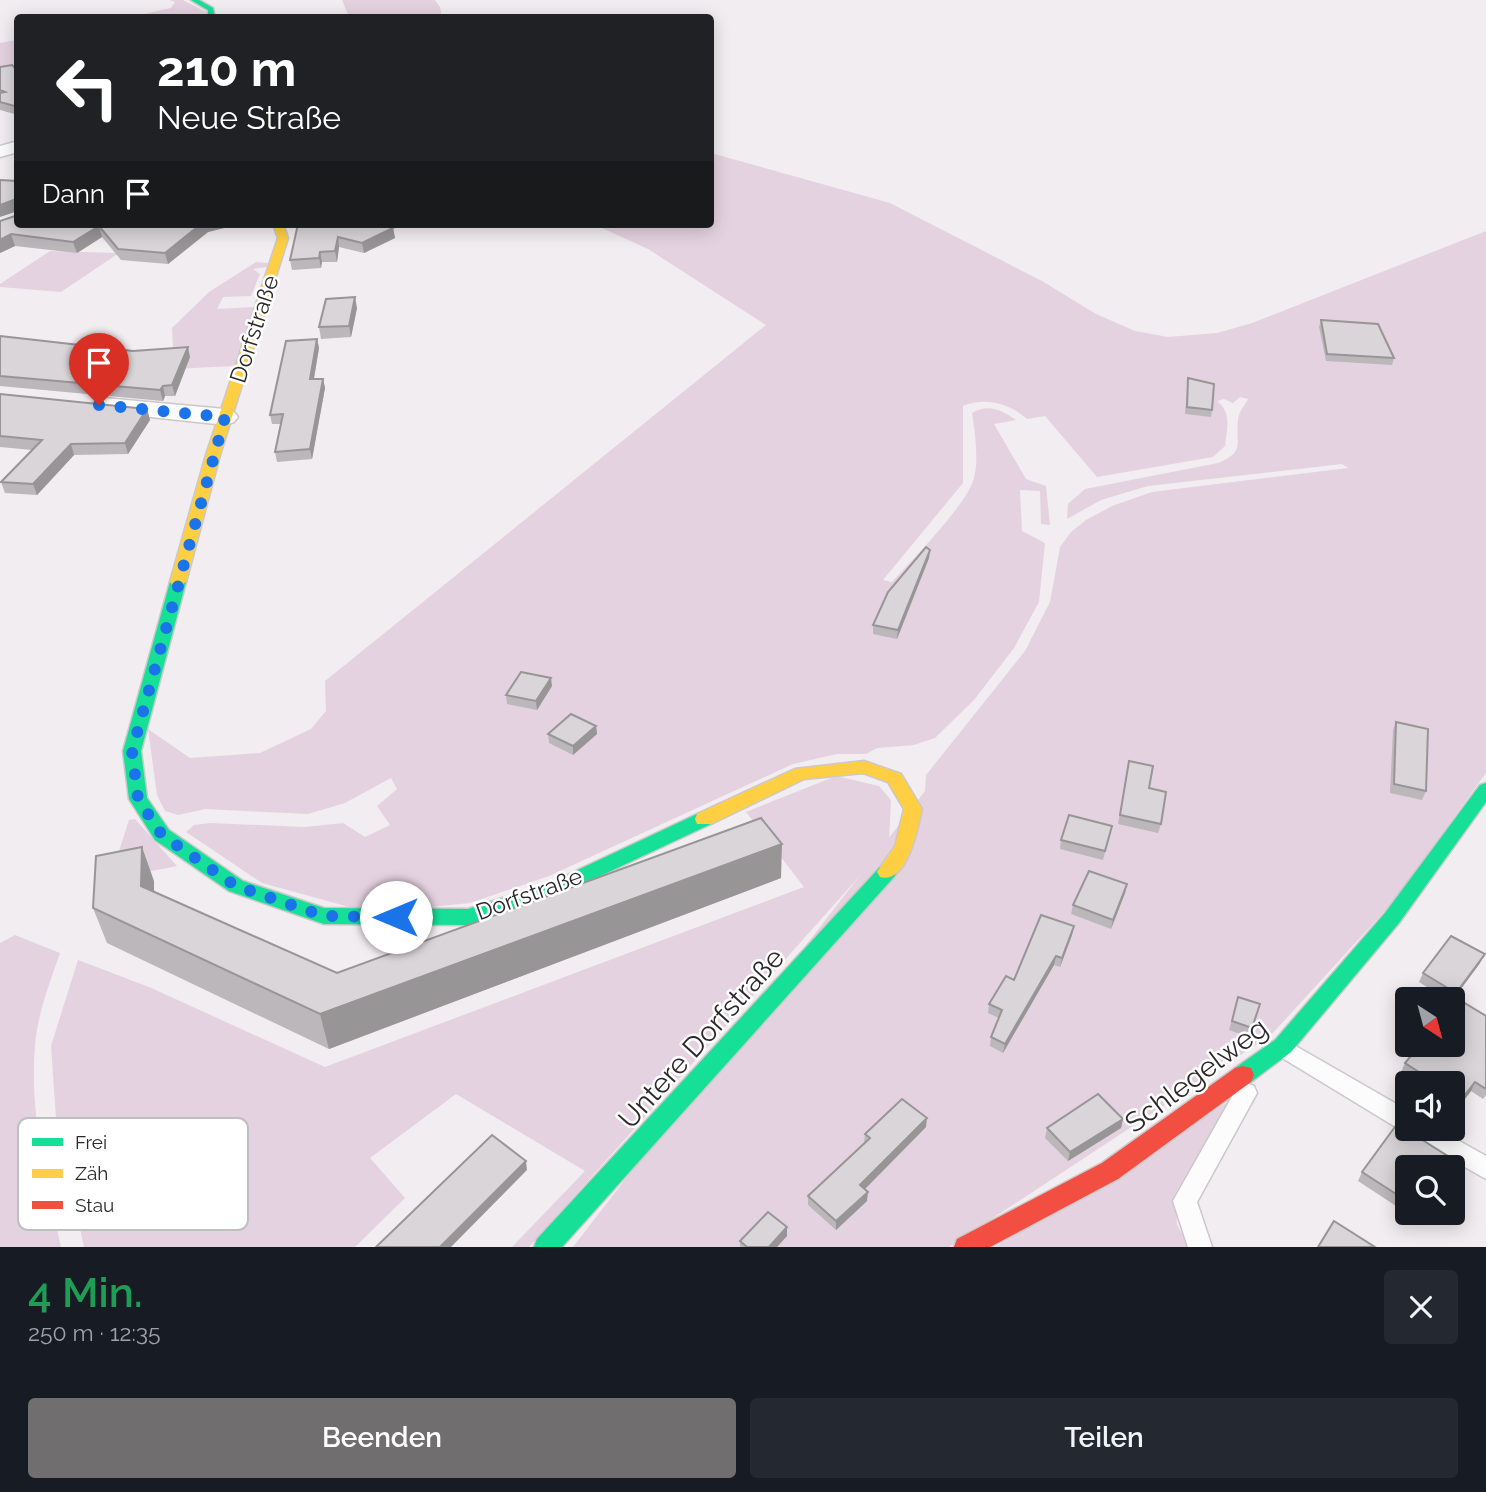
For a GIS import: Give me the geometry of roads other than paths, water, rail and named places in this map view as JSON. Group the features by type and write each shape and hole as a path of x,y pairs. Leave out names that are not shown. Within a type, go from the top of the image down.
{"street":[{"path":"194,0 211,13"},
{"name":"Dorfstraße","path":"279,228 283,238 225,417 132,751 138,799 162,835 236,886 324,916 468,917 557,888 801,773 864,767 895,778 913,809 904,847 894,864"},
{"path":"84,404 225,417"},
{"name":"Schlegelweg","path":"966,1247 1110,1171 1283,1046 1392,918 1486,789"},
{"name":"Untere Dorfstraße","path":"546,1247 894,864"}],"lane":[{"path":"1283,1046 1292,1055 1395,1115"},
{"path":"1200,1247 1185,1201 1251,1083 1250,1070"},
{"path":"1439,1141 1486,1168"}]}
